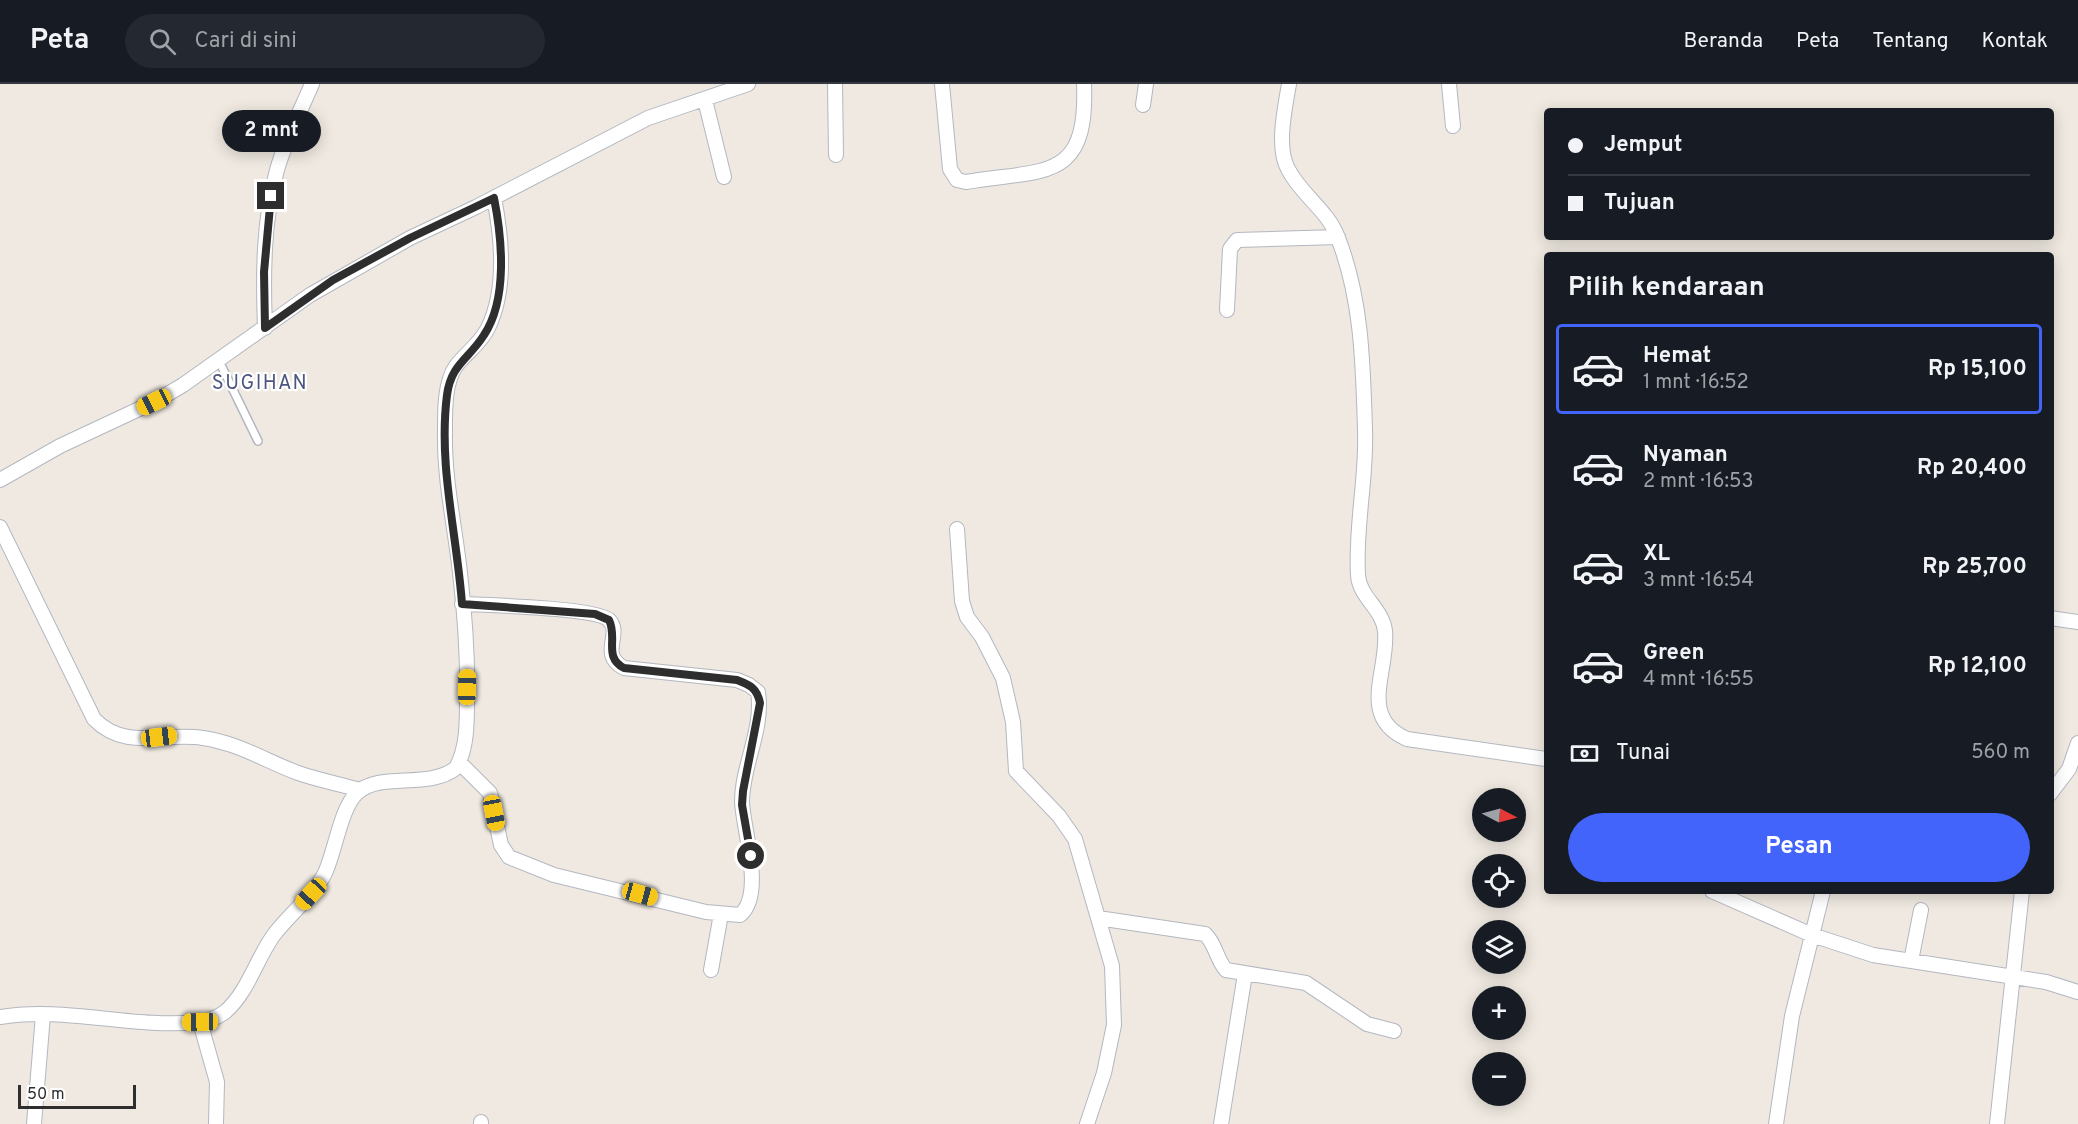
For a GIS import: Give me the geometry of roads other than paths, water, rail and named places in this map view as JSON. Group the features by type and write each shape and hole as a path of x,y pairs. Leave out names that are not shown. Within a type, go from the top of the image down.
{"street":[{"path":"265,328 265,257 271,196 277,168 312,84"},
{"path":"0,480 60,446 154,402 219,361 333,280 410,238 494,198 648,118 748,84"},
{"path":"835,84 836,155"},
{"path":"942,84 950,169 957,180 966,182 1035,171 1067,160 1077,146 1083,127 1084,84"},
{"path":"1143,105 1146,84"},
{"path":"1289,84 1284,159 1292,175 1316,201 1338,237 1359,321 1365,434 1357,541 1358,577 1361,589 1385,627 1378,702 1383,721 1387,728 1407,739 1544,759"},
{"path":"1449,84 1453,126"},
{"path":"705,100 724,177"},
{"path":"0,1017 43,1015 141,1022 200,1022 223,1014 249,980 273,936 324,876 350,802 360,790 368,786 444,776 459,762 467,721 468,680 462,604 447,484 445,434 447,395 454,369 484,335 493,312 501,259 501,233 494,198"},
{"path":"1227,310 1230,249 1237,240 1338,237"},
{"path":"0,527 94,719 102,727 122,738 174,736 206,738 240,747 314,778 360,790"},
{"path":"957,529 962,601 967,617 982,637 1003,678 1012,722 1016,771 1059,816 1076,838 1112,966 1114,1025 1104,1073 1087,1124"},
{"path":"459,762 490,793 501,844 509,857 554,875 721,914 740,915 744,912 750,894 752,866 743,791 759,713 758,692 737,680 624,668 616,664 612,658 612,627 609,620 602,616 462,604"},
{"path":"2054,619 2078,622"},
{"path":"2054,789 2069,769 2078,743"},
{"path":"1719,894 1812,935 1873,955 2046,982 2078,992"},
{"path":"1776,1124 1792,1016 1822,894"},
{"path":"1997,1124 2015,977 2022,894"},
{"path":"1911,961 1921,910"},
{"path":"711,970 721,914"},
{"path":"1098,918 1205,934 1213,943 1222,965 1232,972 1306,983 1367,1024 1394,1031"},
{"path":"1221,1124 1245,974"},
{"path":"34,1124 43,1015"},
{"path":"200,1022 217,1082 216,1124"}],"lane":[{"path":"219,361 258,441"}],"district":[{"name":"SUGIHAN","path":"260,384"}]}
